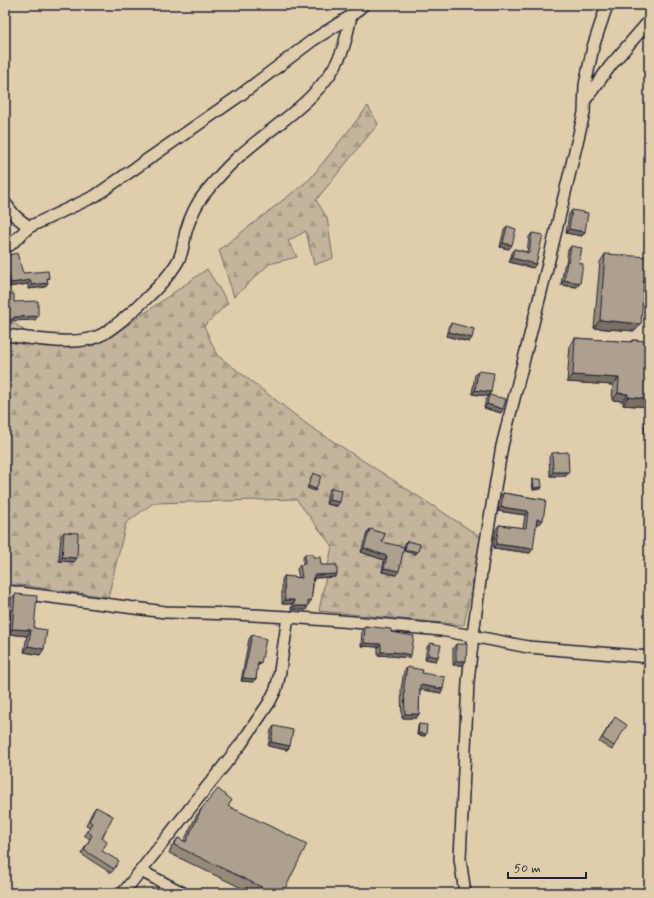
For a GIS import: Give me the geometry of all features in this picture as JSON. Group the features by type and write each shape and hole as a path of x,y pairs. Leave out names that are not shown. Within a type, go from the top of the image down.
{"street":[{"path":"5,247 10,245 28,227 95,196 250,88 312,40 351,16 362,5"},
{"path":"465,893 460,859 468,682 472,635 482,565 502,446 584,113 585,85 593,46 607,5"},
{"path":"5,336 65,342 94,338 104,334 126,317 156,289 171,272 180,257 190,219 204,194 236,160 290,116 328,76 341,53 351,16"},
{"path":"585,100 611,65 649,21"},
{"path":"5,203 15,216 28,227"},
{"path":"5,591 165,612 288,617 442,630 528,647 649,657"},
{"path":"123,893 242,744 268,703 276,689 279,677 288,617"},
{"path":"141,871 183,893"}],"green space":[{"path":"368,106 378,124 316,200 327,218 333,258 314,265 306,231 288,241 297,257 269,264 234,297 219,250 310,179"},
{"path":"207,269 228,303 204,326 217,355 308,425 481,537 464,625 319,611 332,546 296,499 153,503 126,523 108,597 5,583 5,325 14,323 41,343 71,346 108,339"}],"building":[{"path":"572,210 588,213 585,232 569,229"},
{"path":"507,226 516,229 512,245 503,243"},
{"path":"532,233 543,235 536,264 512,258 514,249 529,253"},
{"path":"571,246 582,248 579,263 583,264 580,283 564,280"},
{"path":"17,253 23,273 48,271 48,283 31,285 31,280 11,283 5,265 5,256"},
{"path":"605,254 649,257 649,280 644,280 641,324 600,320"},
{"path":"5,294 14,294 14,302 38,301 38,316 5,319"},
{"path":"451,323 474,329 472,338 449,332"},
{"path":"575,338 632,342 632,340 649,341 649,399 628,397 628,394 618,393 619,378 573,375"},
{"path":"478,371 494,373 491,392 475,390"},
{"path":"489,395 506,399 503,409 487,404"},
{"path":"647,422 649,422 649,439"},
{"path":"568,452 569,472 553,472 552,453"},
{"path":"313,473 321,476 316,489 308,486"},
{"path":"533,479 541,479 542,487 534,488"},
{"path":"331,488 342,490 340,502 329,500"},
{"path":"503,493 546,500 543,520 537,519 533,549 496,544 499,525 526,528 528,511 501,507"},
{"path":"370,529 385,534 382,542 404,547 399,571 384,568 387,556 364,548"},
{"path":"64,532 78,533 77,558 62,557"},
{"path":"407,541 420,544 418,552 405,549"},
{"path":"305,554 313,554 313,557 320,557 321,565 337,565 337,574 314,575 311,601 308,600 308,606 294,606 294,600 285,600 284,576 302,578 300,565 305,564"},
{"path":"15,594 37,596 34,628 47,630 44,649 28,646 31,630 12,629"},
{"path":"365,626 391,629 391,632 414,636 411,655 394,652 381,652 381,644 364,643"},
{"path":"252,635 266,639 261,663 258,662 256,679 243,678"},
{"path":"430,643 441,645 438,657 428,655"},
{"path":"456,644 467,644 466,661 456,661"},
{"path":"407,667 423,670 422,673 445,677 443,689 420,685 419,714 405,714 404,686"},
{"path":"615,717 627,725 614,746 602,738"},
{"path":"419,724 427,725 426,734 418,733"},
{"path":"274,726 293,730 290,746 271,742"},
{"path":"218,789 232,800 228,806 307,844 283,893 274,893 174,845 178,838 186,842 202,808"},
{"path":"96,807 113,816 102,838 107,842 102,851 119,861 114,869 84,850 92,835 87,831 92,823 89,821"}]}
